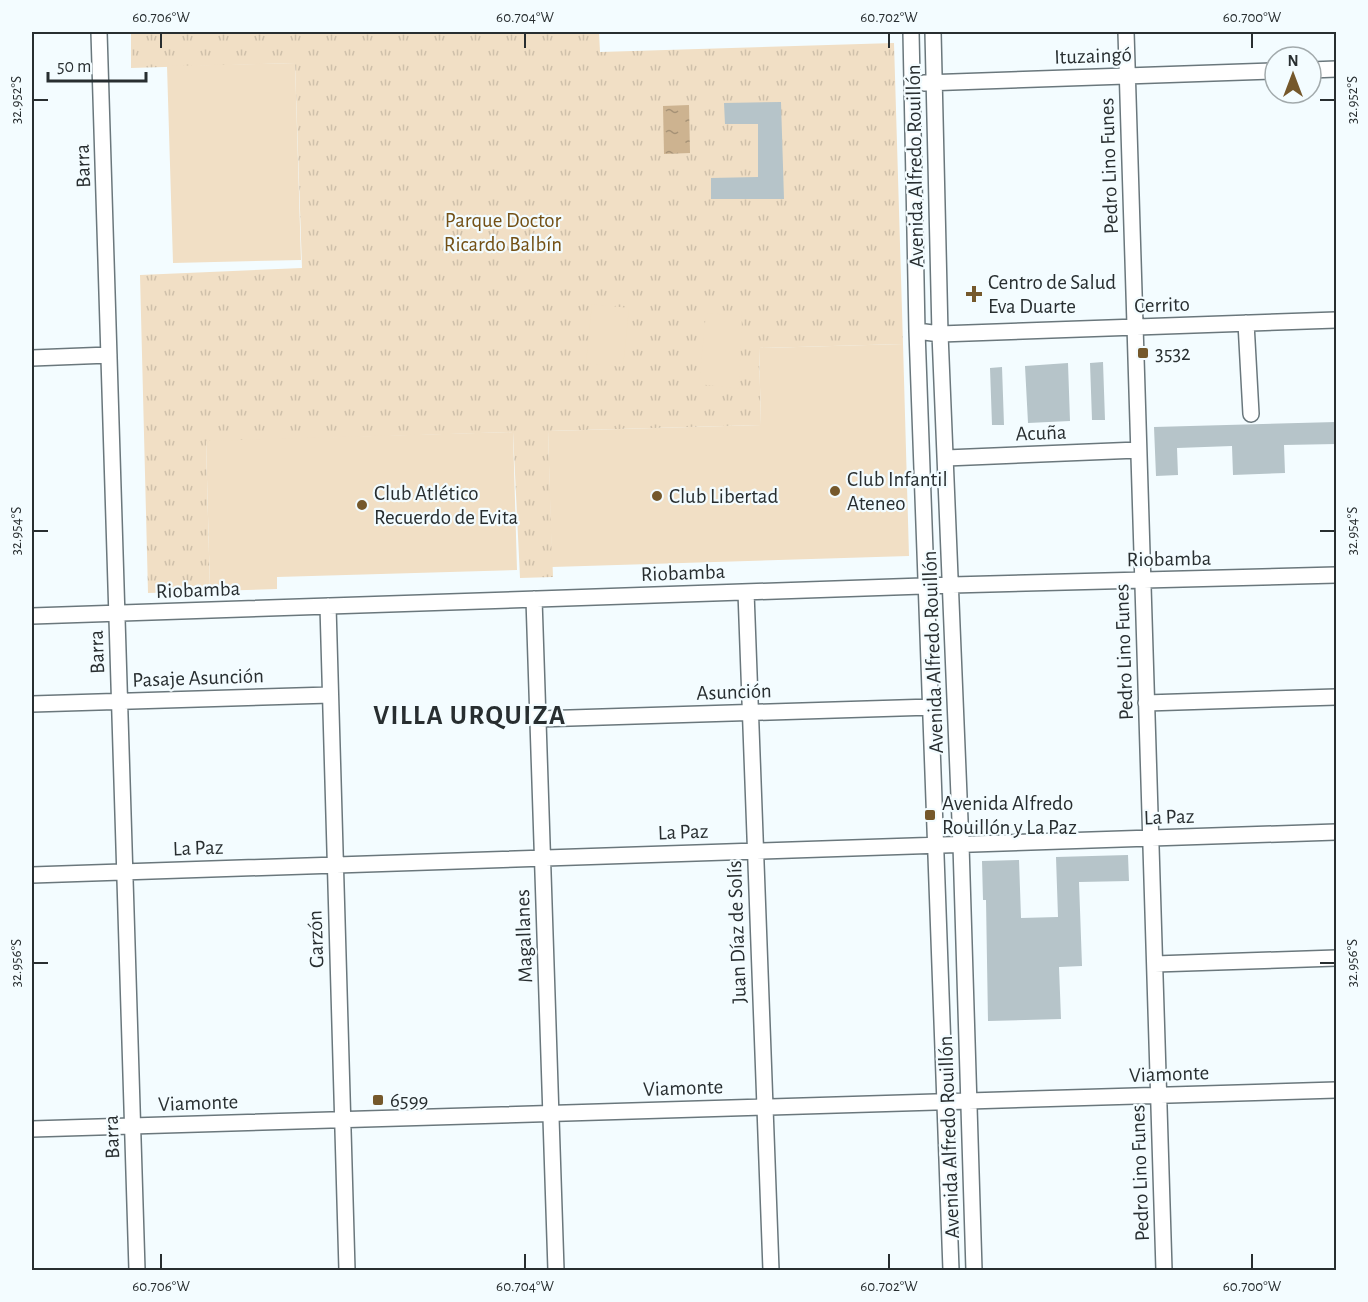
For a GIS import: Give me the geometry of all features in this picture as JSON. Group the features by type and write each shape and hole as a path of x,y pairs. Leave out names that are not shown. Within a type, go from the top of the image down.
{"street":[{"name":"Barra","path":"99,32 137,1270"},
{"name":"Avenida Alfredo Rouillón","path":"911,32 917,331 961,845 974,1270"},
{"name":"Avenida Alfredo Rouillón","path":"933,32 940,334 946,458 932,707 951,1270"},
{"name":"Pedro Lino Funes","path":"1126,32 1164,1270"},
{"name":"Ituzaingó","path":"913,83 1263,71"},
{"name":"Cerrito","path":"917,331 940,334 1336,320"},
{"path":"1246,323 1251,414"},
{"path":"32,358 109,355"},
{"name":"Acuña","path":"946,458 1138,450"},
{"name":"Riobamba","path":"32,616 940,585 1336,575"},
{"name":"Juan Díaz de Solís","path":"746,592 771,1270"},
{"name":"Magallanes","path":"534,599 556,1270"},
{"name":"Garzón","path":"328,606 347,1270"},
{"name":"Pasaje Asunción","path":"32,704 330,695"},
{"path":"1146,703 1336,697"},
{"name":"Asunción","path":"538,719 932,707"},
{"name":"La Paz","path":"32,875 1336,832"},
{"path":"1155,964 1336,958"},
{"name":"Viamonte","path":"32,1129 1336,1090"}],"green space":[{"name":"Parque Doctor Ricardo Balbín","path":"131,32 599,32 600,52 894,43 903,344 759,348 761,425 548,431 553,577 520,578 513,432 206,442 210,591 148,593 140,275 302,268 295,63 131,68"},
{"path":"295,63 301,260 173,263 167,66"},
{"path":"592,304 629,308 623,367 586,363"},
{"path":"706,313 742,316 739,389 699,384"},
{"path":"903,344 909,556 552,567 548,431 761,425 759,348"},
{"name":"Club Atlético Recuerdo de Evita","path":"513,432 517,570 277,577 277,589 210,591 206,441"}],"water":[{"path":"689,105 690,153 664,154 663,106"}],"building":[{"path":"781,102 784,199 711,199 711,178 758,177 758,124 725,124 724,103"},
{"path":"1103,362 1105,420 1092,420 1090,363"},
{"path":"1068,363 1070,421 1028,423 1025,366"},
{"path":"1002,367 1004,425 992,425 990,368"},
{"path":"1336,422 1336,444 1284,445 1285,473 1233,475 1232,446 1177,448 1178,475 1156,476 1154,427"},
{"path":"1128,855 1129,881 1079,882 1082,966 1059,967 1061,1019 988,1021 986,900 983,900 982,861 1019,860 1021,918 1058,917 1056,857"}],"place":[{"name":"Centro de Salud Eva Duarte","path":"974,294"},
{"name":"3532","path":"1143,353"},
{"name":"Club Infantil Ateneo","path":"835,491"},
{"name":"Club Libertad","path":"657,496"},
{"name":"Club Atlético Recuerdo de Evita","path":"362,505"},
{"name":"Avenida Alfredo Rouillón y La Paz","path":"930,815"},
{"name":"6599","path":"378,1100"}],"district":[{"name":"VILLA URQUIZA","path":"470,715"}]}
